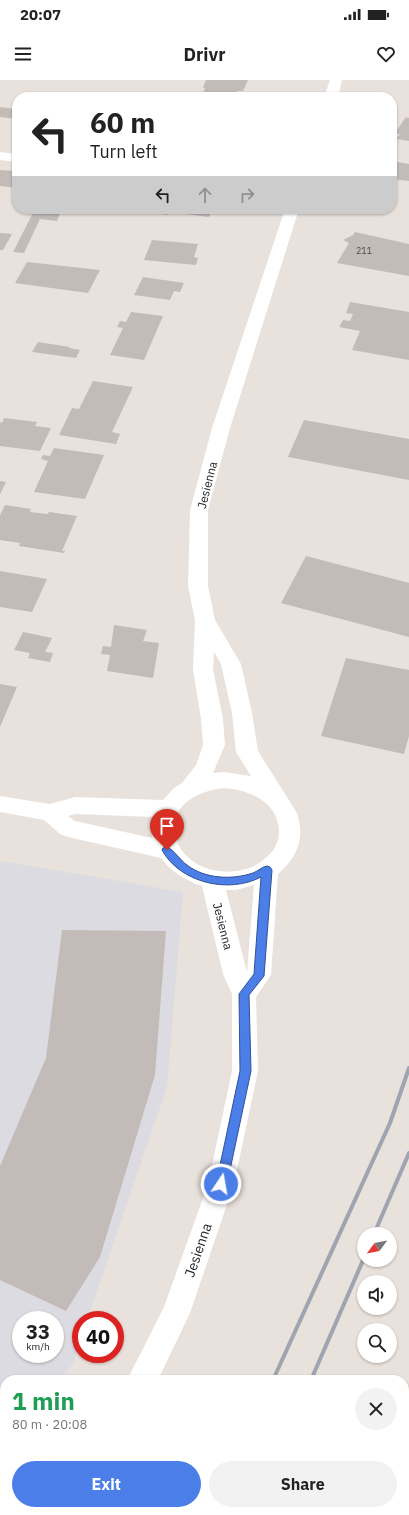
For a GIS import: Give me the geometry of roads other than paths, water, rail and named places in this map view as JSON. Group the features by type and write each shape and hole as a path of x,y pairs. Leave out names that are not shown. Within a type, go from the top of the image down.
{"street":[{"path":"332,92 336,80"},
{"path":"0,156 12,157"},
{"name":"Jesienna","path":"190,788 205,768 214,745 212,719 203,669 206,620 198,586 199,510 221,428 290,214"},
{"path":"206,620 231,664 242,713 247,752 274,798"},
{"path":"206,782 243,782 260,788 274,798 285,810 290,825 290,840 283,854 267,870 256,876 237,880 220,881 203,878 188,871 176,862 167,850 162,837 162,823 167,809 177,797 190,788 206,782"},
{"path":"0,804 50,812 75,805 167,809"},
{"path":"50,812 68,828 167,850"},
{"path":"244,994 259,976 267,870"},
{"name":"Jesienna","path":"145,1375 176,1313 221,1184 246,1071 244,994 235,974 212,879"}],"railway":[{"path":"275,1375 390,1123 409,1068"},
{"path":"377,1227 409,1153"},
{"path":"313,1375 360,1267"}]}
